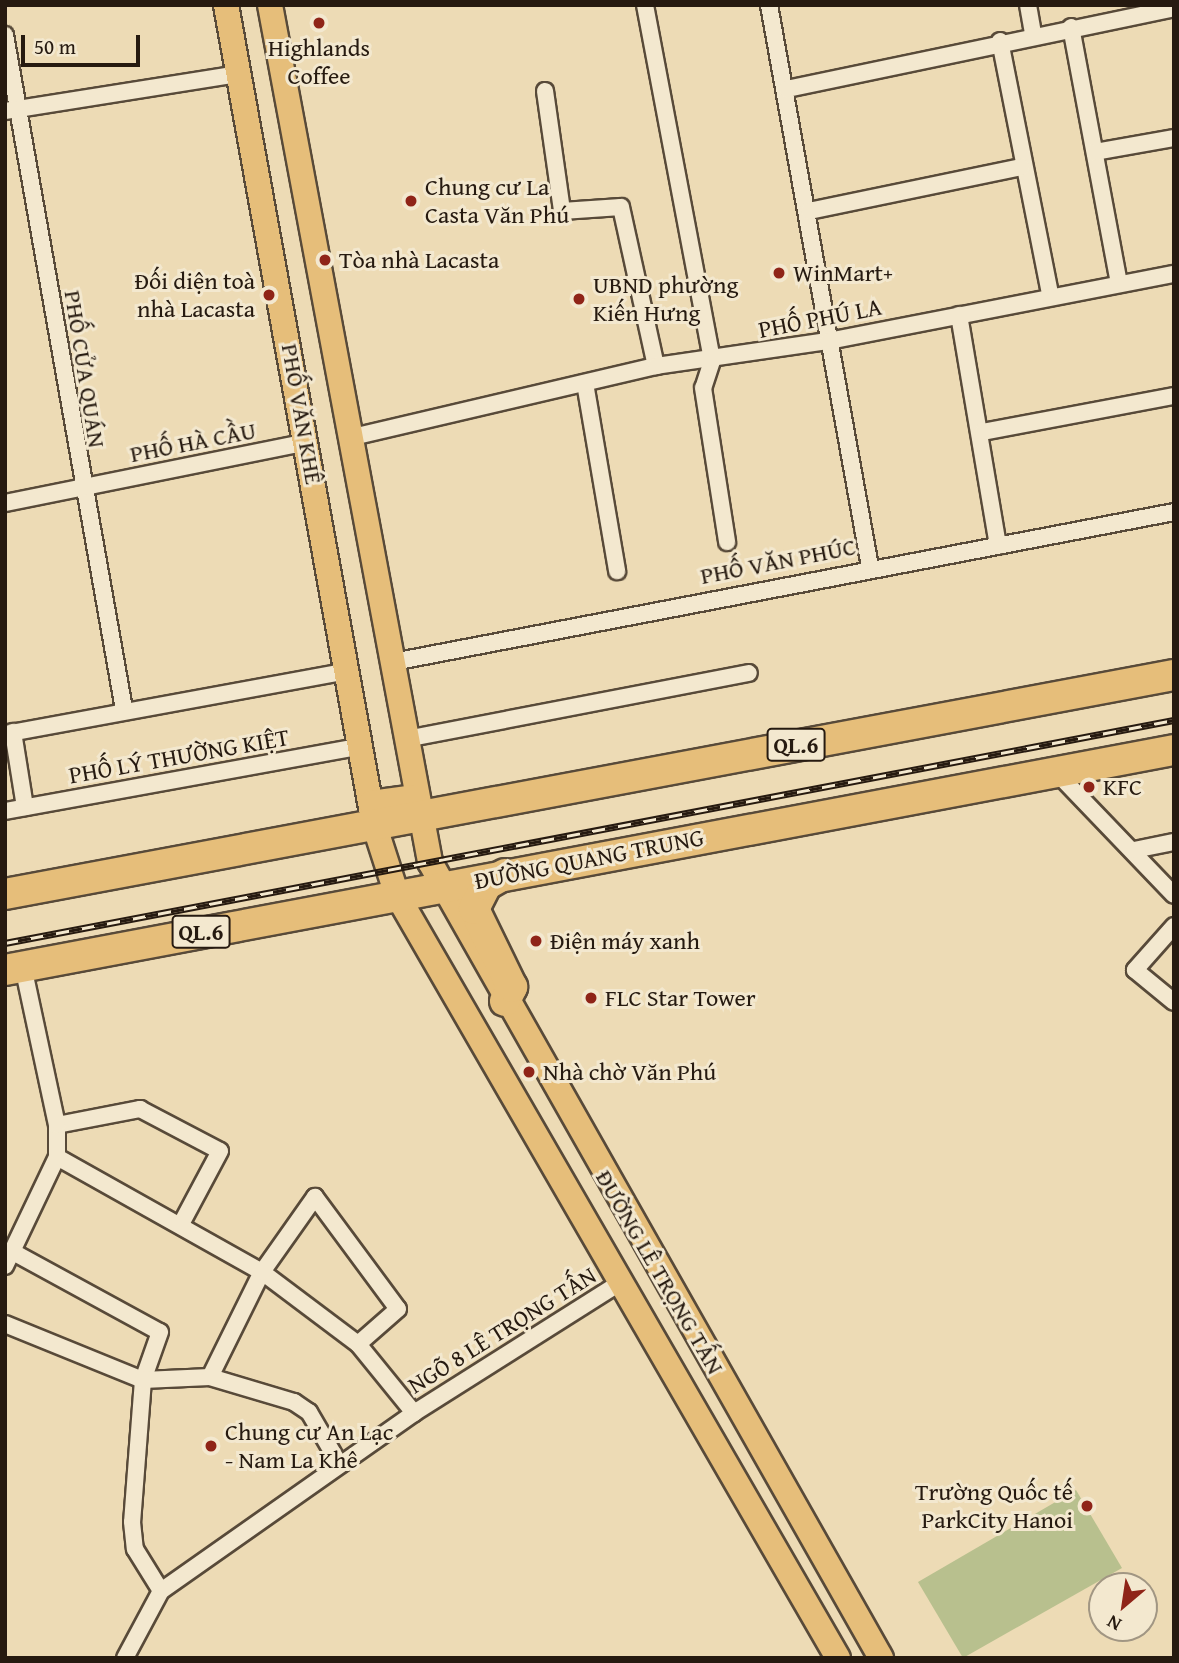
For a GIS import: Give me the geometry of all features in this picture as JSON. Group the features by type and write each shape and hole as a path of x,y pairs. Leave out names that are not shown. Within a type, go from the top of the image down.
{"highway":[{"name":"QL.6","path":"5,894 373,813 1174,675"},
{"name":"ĐƯỜNG QUANG TRUNG","path":"14,968 397,895 446,899 505,874 1174,750"},
{"path":"505,874 486,885 474,921 512,987 505,1001"}],"main road":[{"name":"PHỐ VĂN KHÊ","path":"226,5 308,442 373,813 397,895"},
{"name":"PHỐ VĂN KHÊ","path":"270,5 353,437 416,806 446,899"},
{"name":"ĐƯỜNG LÊ TRỌNG TẤN","path":"397,895 838,1658"},
{"path":"416,927 446,899"},
{"name":"ĐƯỜNG LÊ TRỌNG TẤN","path":"446,899 881,1658"}],"street":[{"path":"645,5 712,361 703,388 727,542"},
{"path":"769,5 809,211 828,341 870,567"},
{"path":"1028,5 1033,34"},
{"path":"787,89 1033,34 1174,8"},
{"path":"1071,27 1119,283"},
{"name":"PHỐ CỬA QUÁN","path":"5,35 13,109 80,488 124,709"},
{"path":"1000,41 1022,167 1050,293"},
{"path":"13,109 239,74"},
{"path":"545,91 562,211 621,207 656,366"},
{"path":"1095,152 1174,138"},
{"path":"809,211 1022,167"},
{"name":"PHỐ PHÚ LA","path":"353,437 656,366 712,361 828,341 959,315 1050,293 1174,274"},
{"path":"959,315 983,432 998,546"},
{"path":"585,383 617,571"},
{"path":"983,432 1174,396"},
{"name":"PHỐ HÀ CẦU","path":"5,503 308,442"},
{"name":"PHỐ VĂN PHÚC","path":"393,662 870,567 998,546 1174,512"},
{"path":"25,807 9,733 124,709 348,671"},
{"path":"406,739 748,673"},
{"name":"PHỐ LÝ THƯỜNG KIỆT","path":"5,811 361,746"},
{"path":"1056,772 1134,850 1174,895"},
{"path":"1134,850 1174,842"},
{"path":"1174,926 1135,970 1174,1002"},
{"path":"14,968 57,1125 57,1157 9,1259 160,1332 143,1380 135,1549 161,1591"},
{"path":"57,1125 140,1109 220,1151 181,1224"},
{"path":"57,1157 181,1224 261,1272 358,1344 414,1413"},
{"path":"210,1377 261,1272 315,1197 398,1309 358,1344"},
{"name":"NGÕ 8 LÊ TRỌNG TẤN","path":"125,1658 161,1591 414,1413 621,1282"},
{"path":"5,1324 143,1380 210,1377 309,1412 340,1465"}],"green space":[{"path":"1076,1490 1122,1568 1115,1572 1088,1572 1088,1587 963,1658 918,1582"}],"railway":[{"path":"5,943 1174,720"}],"place":[{"name":"Highlands Coffee","path":"319,23"},
{"name":"Chung cư La Casta Văn Phú","path":"411,201"},
{"name":"Tòa nhà Lacasta","path":"325,260"},
{"name":"WinMart+","path":"779,273"},
{"name":"Đối diện toà nhà Lacasta","path":"269,295"},
{"name":"UBND phường Kiến Hưng","path":"579,299"},
{"name":"KFC","path":"1089,787"},
{"name":"Điện máy xanh","path":"536,941"},
{"name":"FLC Star Tower","path":"591,998"},
{"name":"Nhà chờ Văn Phú","path":"529,1072"},
{"name":"Chung cư An Lạc - Nam La Khê","path":"211,1446"},
{"name":"Trường Quốc tế ParkCity Hanoi","path":"1087,1506"}]}
